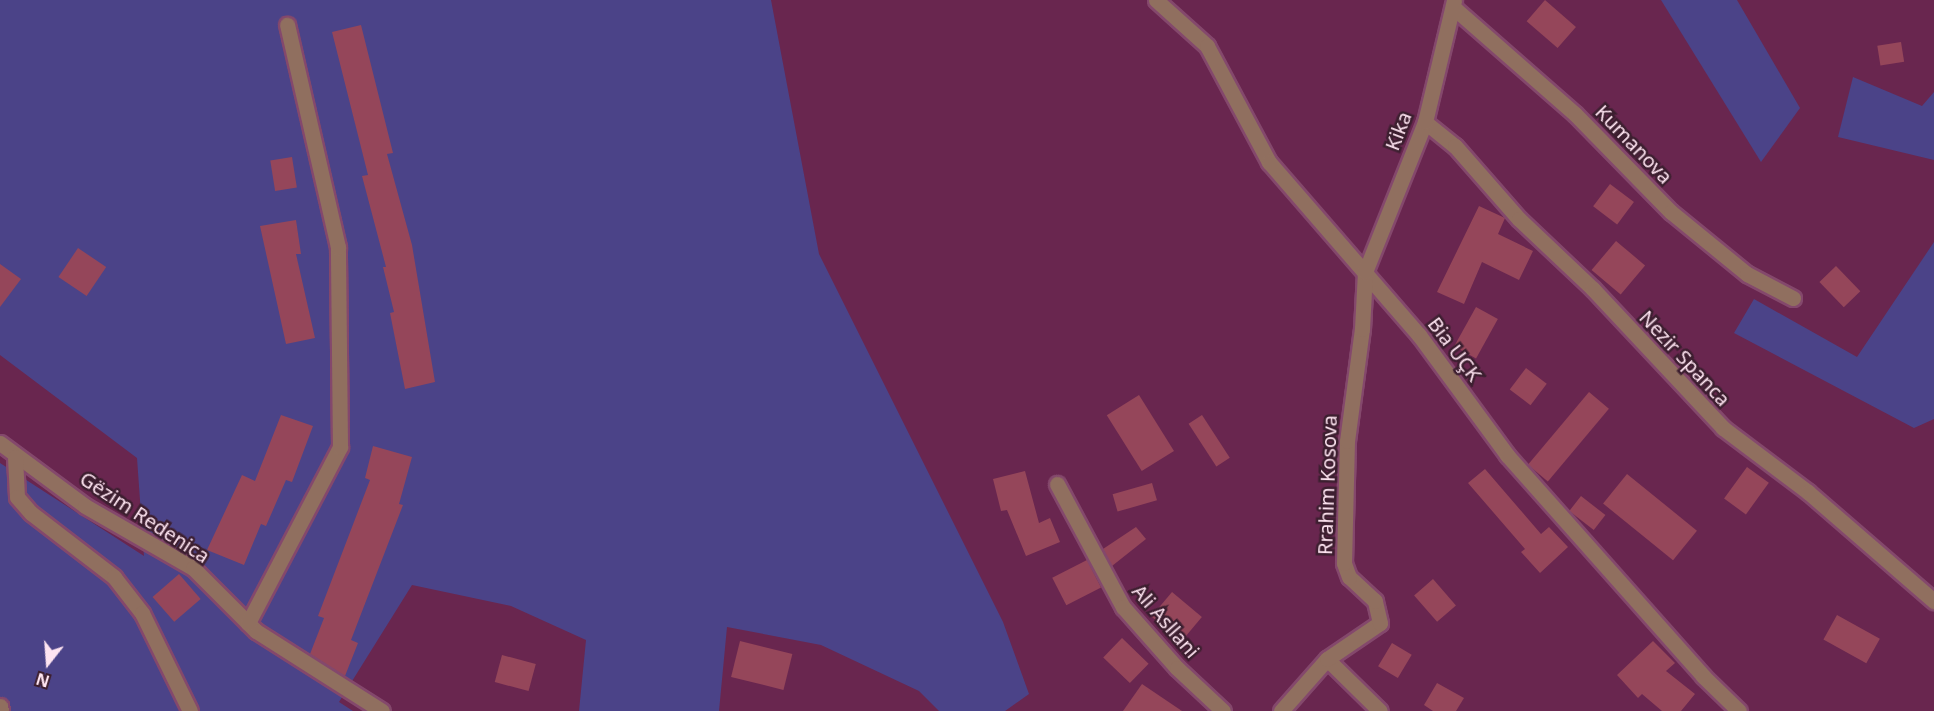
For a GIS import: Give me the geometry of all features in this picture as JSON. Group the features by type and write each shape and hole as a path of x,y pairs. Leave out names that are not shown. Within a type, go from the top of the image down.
{"street":[{"name":"Bia UÇK","path":"1156,0 1207,46 1269,162 1419,335 1507,455 1695,667 1739,711"},
{"name":"Kika","path":"1365,272 1425,122 1454,4"},
{"name":"Kumanova","path":"1454,4 1575,114 1671,212 1747,274 1792,298"},
{"path":"248,623 340,447 338,247 288,25"},
{"name":"Nezir Spanca","path":"1425,122 1455,146 1519,219 1593,289 1723,428 1808,492 1934,601"},
{"name":"Rrahim Kosova","path":"1281,711 1327,658 1380,623 1375,601 1348,577 1344,563 1347,441 1362,330 1365,272"},
{"name":"Gëzim Redenica","path":"0,443 15,457 44,473 85,506 194,568 248,623 382,711"},
{"path":"15,457 17,497 31,513 114,577 142,613 190,711"},
{"name":"Ali Asllani","path":"1057,484 1123,607 1222,711"},
{"path":"1327,658 1380,711"},
{"path":"0,706 1,711"}],"shaded area":[{"path":"0,0 771,0 819,254 1003,622 1029,694 1005,711 939,711 919,691 821,645 727,627 719,711 579,711 586,640 511,606 412,585 339,702 353,711 0,711 0,463 144,556 137,458 0,355"},
{"path":"1661,0 1737,0 1800,108 1761,162"},
{"path":"1853,77 1922,106 1934,92 1934,160 1838,137"},
{"path":"1934,242 1934,419 1914,428 1734,333 1754,299 1857,357"}],"building":[{"path":"1545,0 1576,27 1558,48 1527,21"},
{"path":"361,25 393,153 387,154 412,245 435,382 405,389 390,313 394,312 383,267 386,267 362,176 368,175 332,32"},
{"path":"1901,42 1904,62 1880,66 1877,46"},
{"path":"292,157 297,188 275,191 270,160"},
{"path":"1610,184 1634,202 1617,224 1593,206"},
{"path":"1479,206 1505,218 1498,234 1533,251 1519,280 1482,262 1464,304 1437,292"},
{"path":"296,220 301,254 296,254 315,338 286,344 260,226"},
{"path":"1616,241 1645,265 1621,295 1592,270"},
{"path":"78,248 106,267 87,296 58,277"},
{"path":"0,264 21,279 0,307"},
{"path":"1836,266 1860,291 1844,307 1819,282"},
{"path":"1476,307 1498,319 1476,358 1454,346"},
{"path":"1526,368 1547,384 1531,405 1510,390"},
{"path":"1589,392 1609,409 1548,481 1528,465"},
{"path":"1139,395 1174,451 1142,471 1107,415"},
{"path":"281,415 313,426 292,482 286,480 266,526 261,524 244,565 207,550 242,475 255,481"},
{"path":"1202,415 1230,458 1216,466 1189,424"},
{"path":"373,446 412,457 399,504 403,505 351,640 358,643 345,676 310,654 324,618 318,616 370,480 365,478"},
{"path":"1747,467 1769,483 1746,514 1724,499"},
{"path":"1485,469 1541,534 1549,527 1568,547 1540,573 1521,552 1525,549 1468,483"},
{"path":"1025,471 1039,523 1050,518 1060,542 1026,556 1007,510 1001,511 993,479"},
{"path":"1627,474 1697,531 1673,560 1603,504"},
{"path":"1152,483 1157,500 1118,512 1113,494"},
{"path":"1581,496 1605,515 1594,530 1569,511"},
{"path":"1136,527 1146,539 1112,566 1103,549"},
{"path":"1087,560 1101,588 1066,605 1052,578"},
{"path":"179,574 201,599 174,622 153,597"},
{"path":"1433,579 1456,605 1437,622 1414,595"},
{"path":"1172,592 1202,617 1181,642 1151,617"},
{"path":"1837,615 1880,639 1866,663 1823,639"},
{"path":"1122,638 1149,664 1130,683 1103,657"},
{"path":"740,641 792,654 783,690 731,677"},
{"path":"1653,641 1675,663 1666,671 1695,694 1681,711 1662,711 1642,694 1638,698 1617,675"},
{"path":"1392,643 1412,655 1398,678 1378,666"},
{"path":"502,655 536,664 529,691 495,682"},
{"path":"1437,683 1464,698 1456,711 1433,711 1424,705"},
{"path":"1142,684 1182,711 1123,711"}]}
